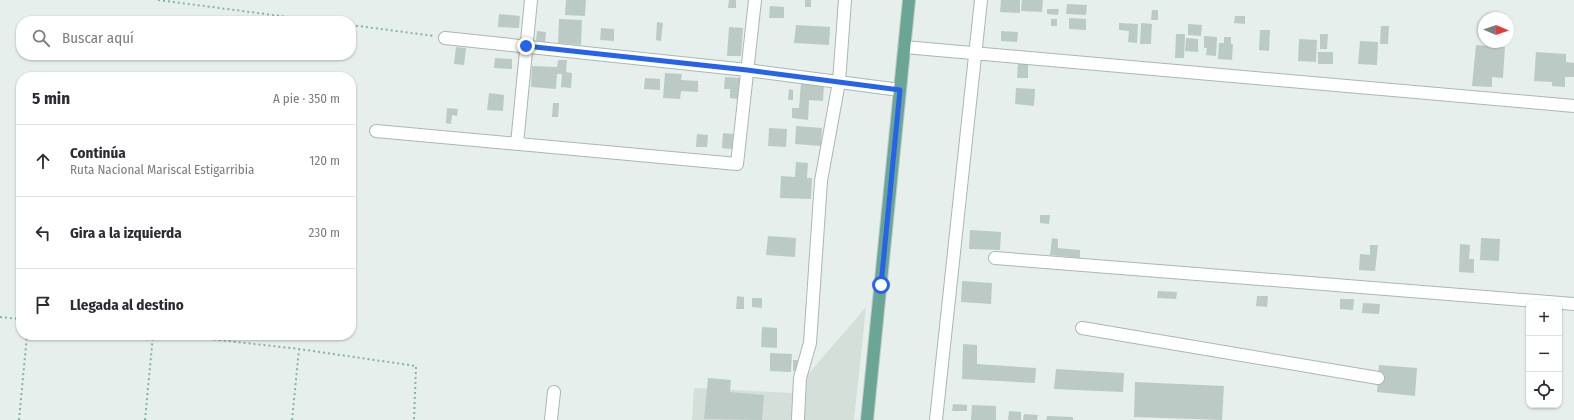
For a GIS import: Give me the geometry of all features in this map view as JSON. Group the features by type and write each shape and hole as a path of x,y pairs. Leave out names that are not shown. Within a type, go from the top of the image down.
{"main road":[{"path":"867,420 909,0"}],"street":[{"path":"517,144 531,0"},
{"path":"376,130 737,164 755,0"},
{"path":"798,418 800,378 810,343 821,180 839,82 844,0"},
{"path":"936,420 981,0"},
{"path":"445,38 747,70 900,90"},
{"path":"904,47 1574,106"},
{"path":"995,258 1574,304"},
{"path":"1082,328 1378,378"},
{"path":"551,420 554,392"}],"path":[{"path":"158,0 281,16"},
{"path":"356,26 445,38"},
{"path":"0,317 16,319"},
{"path":"19,420 27,340"},
{"path":"145,420 153,340"},
{"path":"219,340 299,349 416,366 414,420"},
{"path":"292,420 299,349"}],"shaded area":[{"path":"866,307 854,420 692,420 694,388 792,393"}],"building":[{"path":"566,0 586,0 585,16 565,15"},
{"path":"729,0 736,0 736,8 728,8"},
{"path":"805,0 811,0 811,7 805,7"},
{"path":"1001,0 1020,0 1020,13 1000,12"},
{"path":"1022,0 1043,0 1042,12 1021,11"},
{"path":"1067,4 1087,5 1086,15 1066,14"},
{"path":"770,6 784,7 784,18 769,18"},
{"path":"1047,9 1059,9 1058,15 1047,14"},
{"path":"1152,10 1158,10 1158,20 1151,20"},
{"path":"499,14 520,16 519,28 498,27"},
{"path":"1235,16 1245,16 1245,24 1234,23"},
{"path":"1069,18 1086,19 1086,30 1069,29"},
{"path":"559,19 582,20 581,45 558,43"},
{"path":"1051,19 1057,19 1057,26 1051,26"},
{"path":"657,22 663,23 661,41 656,40"},
{"path":"1119,23 1138,24 1137,43 1128,42 1129,31 1119,30"},
{"path":"1141,23 1152,24 1151,44 1140,44"},
{"path":"1188,24 1202,25 1201,36 1188,35"},
{"path":"796,25 830,27 829,45 794,43"},
{"path":"1381,26 1389,26 1388,44 1380,44"},
{"path":"729,27 743,28 741,56 727,56"},
{"path":"601,28 614,29 614,41 600,40"},
{"path":"1260,30 1270,30 1269,51 1259,50"},
{"path":"537,31 546,32 545,42 536,41"},
{"path":"1001,31 1018,32 1017,42 1001,41"},
{"path":"1176,34 1185,34 1184,58 1175,58"},
{"path":"1320,34 1328,34 1327,49 1320,49"},
{"path":"1204,36 1217,37 1216,56 1206,55 1207,48 1204,48"},
{"path":"1224,37 1231,37 1231,44 1233,44 1232,60 1218,59 1219,43 1224,43"},
{"path":"1186,38 1198,39 1198,52 1185,51"},
{"path":"1299,39 1317,40 1316,62 1298,61"},
{"path":"1360,41 1378,42 1377,65 1358,64"},
{"path":"1476,45 1478,45 1478,48 1505,48 1503,78 1492,77 1492,87 1472,86"},
{"path":"456,47 466,48 464,65 454,64"},
{"path":"1318,52 1333,52 1333,64 1318,64"},
{"path":"1536,52 1566,54 1566,62 1574,63 1574,77 1565,77 1565,87 1552,86 1552,82 1534,81"},
{"path":"495,58 512,59 512,69 494,68"},
{"path":"558,60 567,60 566,72 572,73 571,88 561,87 562,74 557,74 556,89 531,87 532,66 557,67"},
{"path":"1018,62 1028,62 1028,78 1017,78"},
{"path":"665,73 682,74 681,80 698,81 698,92 681,91 680,99 663,98"},
{"path":"725,77 740,78 738,99 730,98 730,89 724,89"},
{"path":"645,78 660,79 660,90 644,89"},
{"path":"801,83 824,85 823,101 809,100 808,120 792,118 792,108 799,108"},
{"path":"1016,88 1035,89 1034,106 1015,104"},
{"path":"789,89 793,90 793,100 788,100"},
{"path":"489,93 504,95 503,111 487,110"},
{"path":"553,103 559,103 558,117 552,117"},
{"path":"447,108 458,109 457,116 452,115 451,124 446,123"},
{"path":"796,126 822,128 821,146 795,144"},
{"path":"769,128 787,129 786,147 768,146"},
{"path":"723,133 733,134 732,149 722,148"},
{"path":"697,134 708,135 707,147 696,147"},
{"path":"796,162 808,163 807,178 812,178 811,199 780,198 781,176 795,177"},
{"path":"1040,215 1050,215 1049,224 1040,223"},
{"path":"970,230 1001,232 1000,250 969,249"},
{"path":"768,236 796,238 795,257 766,255"},
{"path":"1052,238 1058,239 1058,248 1080,250 1080,258 1050,255"},
{"path":"1481,238 1500,239 1499,261 1480,260"},
{"path":"1460,244 1470,245 1469,259 1474,259 1474,273 1459,272"},
{"path":"1370,245 1378,245 1375,271 1359,270 1360,254 1370,255"},
{"path":"962,281 992,283 991,304 961,302"},
{"path":"1158,291 1177,292 1176,299 1157,298"},
{"path":"737,296 744,297 744,309 736,309"},
{"path":"1257,296 1268,296 1267,307 1256,306"},
{"path":"752,298 762,298 762,308 752,307"},
{"path":"1340,299 1354,299 1353,310 1340,309"},
{"path":"1363,303 1380,304 1379,314 1362,313"},
{"path":"762,327 777,328 777,348 761,347"},
{"path":"963,344 977,345 977,364 1036,368 1035,383 962,379"},
{"path":"770,353 792,354 791,372 770,371"},
{"path":"793,360 798,360 797,371 793,371"},
{"path":"1379,365 1417,368 1415,396 1377,392"},
{"path":"1056,369 1124,373 1123,392 1054,389"},
{"path":"708,378 731,380 730,392 764,395 762,420 704,419"},
{"path":"1135,382 1224,386 1222,420 1134,417"},
{"path":"953,404 967,405 967,411 952,411"},
{"path":"972,405 996,406 996,420 971,420"},
{"path":"1009,411 1021,412 1021,420 1008,420"},
{"path":"1024,414 1038,415 1037,420 1023,420"},
{"path":"1047,416 1073,417 1073,420 1046,420"}],"route":[{"path":"526,46 747,70 900,90 881,285"}]}
